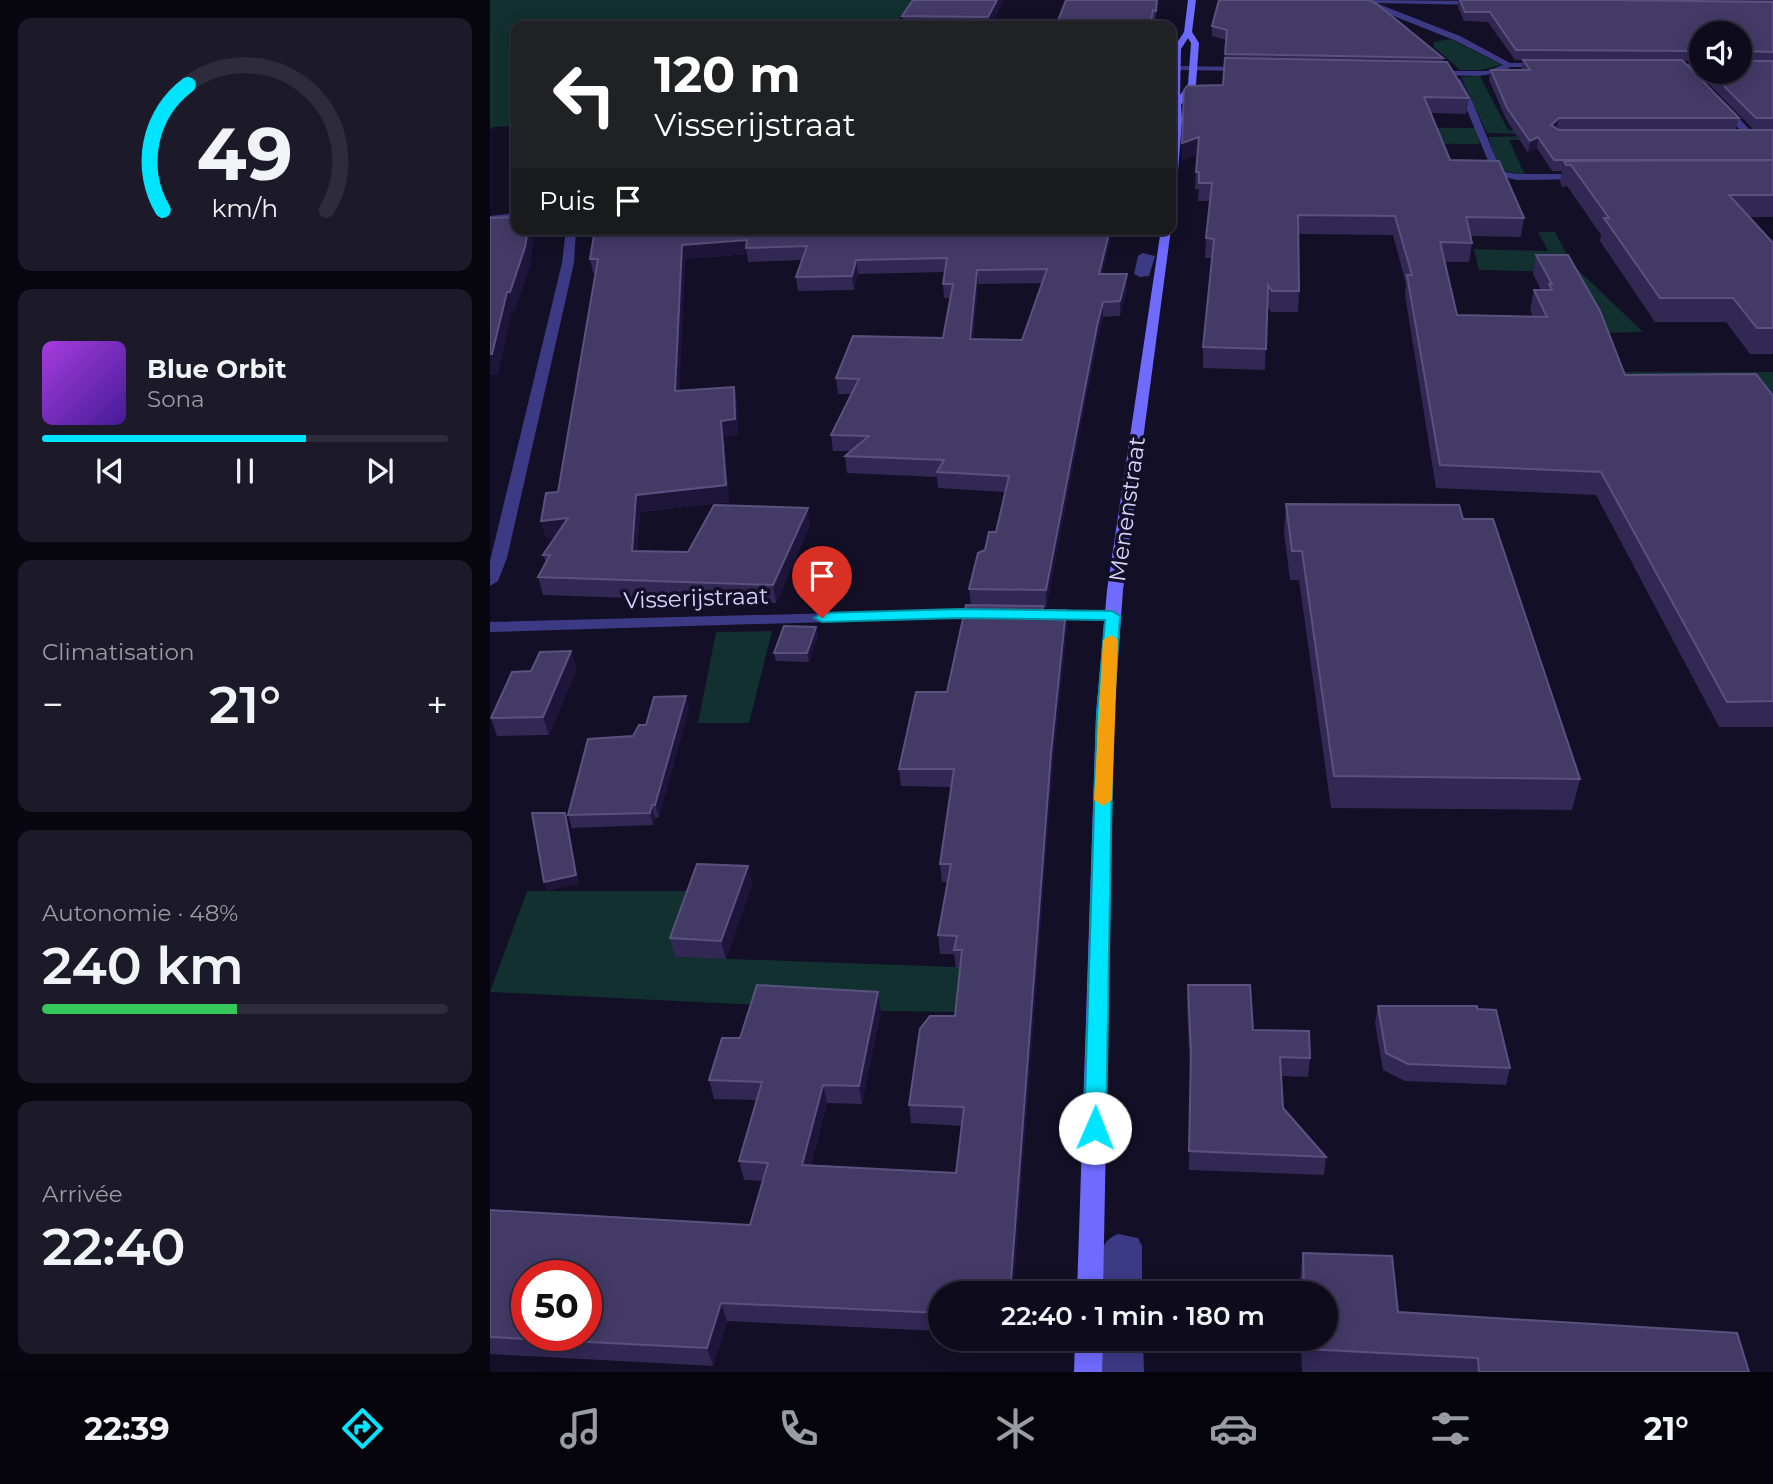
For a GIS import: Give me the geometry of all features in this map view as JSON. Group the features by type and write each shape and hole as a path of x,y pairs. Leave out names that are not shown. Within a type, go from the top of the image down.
{"main road":[{"path":"1176,79 1177,48 1188,32 1192,0"},
{"path":"1178,103 1192,84 1195,43 1188,32"},
{"path":"1176,94 1176,128"},
{"name":"Menenstraat","path":"1090,1281 1105,715 1112,616 1165,235"},
{"path":"1088,1372 1089,1351"}],"street":[{"path":"1365,1 1487,3"},
{"path":"1365,1 1457,38 1509,65 1551,65"},
{"path":"1437,73 1483,73 1509,65"},
{"path":"1658,65 1689,66"},
{"path":"1684,66 1689,72"},
{"path":"1177,68 1259,69"},
{"path":"1450,73 1469,103 1497,173 1517,177 1598,177"},
{"path":"1712,96 1751,135"},
{"path":"1737,135 1762,135"},
{"path":"490,219 511,217"},
{"path":"490,581 499,558 536,406 568,263 570,235"},
{"name":"Visserijstraat","path":"490,627 1000,614"},
{"path":"1027,614 1112,616"},
{"path":"1113,1281 1114,1250 1118,1246 1129,1247 1129,1281"},
{"path":"1112,1351 1112,1372"},
{"path":"1129,1351 1130,1372"}],"green space":[{"path":"490,0 915,0 897,21 511,21 511,126 494,127 490,130"},
{"path":"1450,39 1502,65 1481,70 1460,70 1434,47 1434,42"},
{"path":"1480,76 1508,130 1527,131 1529,134 1487,133 1461,77"},
{"path":"1302,127 1475,128 1480,144 1305,143"},
{"path":"1530,136 1532,140 1509,140 1525,175 1500,170 1488,137"},
{"path":"1538,232 1555,232 1571,263 1643,332 1600,333 1568,272 1479,270 1474,249 1548,251"},
{"path":"1621,372 1773,372 1773,404 1626,388"},
{"path":"772,631 749,723 698,723 716,632"},
{"path":"527,891 686,891 675,957 1037,970 1033,1013 883,1011 490,992"}],"building":[{"path":"913,0 997,0 988,17 902,16"},
{"path":"1066,0 1157,0 1151,21 1058,21"},
{"path":"1219,0 1369,0 1443,58 1225,54 1227,30 1212,26"},
{"path":"1460,0 1773,2 1773,52 1752,51 1752,21 1689,21 1689,51 1516,50 1490,12 1465,12"},
{"path":"1225,58 1447,62 1469,98 1424,97 1450,160 1499,161 1524,218 1466,217 1472,243 1440,242 1457,315 1547,317 1534,290 1552,290 1549,284 1552,284 1536,255 1568,255 1600,311 1625,375 1756,374 1773,396 1773,701 1727,702 1601,472 1440,465 1407,275 1412,275 1395,216 1298,215 1299,291 1272,291 1268,285 1266,349 1203,347 1214,239 1206,238 1212,183 1199,183 1199,172 1196,172 1199,137 1182,143 1184,90 1187,86 1223,85"},
{"path":"1523,60 1682,60 1689,67 1689,84 1706,84 1739,118 1559,118 1551,125 1559,130 1773,130 1773,160 1554,160 1538,137 1530,141 1507,108 1491,70 1530,70"},
{"path":"1752,61 1773,61 1773,118 1756,118 1722,84 1752,84"},
{"path":"1773,160 1773,195 1729,195 1773,243 1773,328 1757,328 1733,298 1660,298 1604,218 1609,218 1571,165 1566,165 1564,161"},
{"path":"511,217 511,235 527,235 510,292 507,292 492,354 490,354 490,218"},
{"path":"594,235 1109,235 1099,274 1127,274 1120,301 1103,302 1046,590 969,589 978,553 985,550 989,532 996,532 1009,476 937,472 944,460 845,456 869,436 831,435 859,379 836,378 853,336 943,338 953,284 943,284 947,258 856,260 852,276 796,277 807,246 746,248 747,240 682,245 675,391 734,387 735,419 721,421 726,485 636,495 632,551 688,552 714,505 808,508 773,585 538,577 550,555 543,555 568,518 541,521 546,493 558,492 598,259 590,259","holes":["1047,269 1022,340 970,339 977,270"]},
{"path":"1286,504 1459,505 1463,519 1493,519 1580,779 1334,776 1302,551 1292,551"},
{"path":"966,605 1043,606 1042,610 1066,610 1051,753 1011,1281 928,1281 928,1312 721,1303 707,1348 602,1343 602,1260 511,1260 511,1338 490,1337 490,1210 750,1225 768,1163 739,1161 762,1082 709,1080 722,1038 740,1038 757,985 878,992 859,1086 823,1085 802,1165 956,1173 964,1107 909,1105 920,1029 930,1016 955,1016 962,950 954,950 957,936 938,935 951,864 940,864 954,769 899,769 916,692 947,692"},
{"path":"784,626 816,627 807,653 774,653"},
{"path":"571,651 543,717 491,718 512,672 531,671 540,652"},
{"path":"686,696 655,805 652,805 650,813 568,815 588,739 633,736 639,725 646,725 654,697"},
{"path":"532,813 565,813 576,875 544,882"},
{"path":"697,864 748,866 721,941 670,938"},
{"path":"1188,985 1250,985 1253,1030 1309,1031 1310,1058 1280,1057 1283,1108 1326,1157 1189,1151 1191,1053"},
{"path":"1378,1006 1477,1006 1477,1009 1496,1010 1510,1068 1408,1064 1386,1053"},
{"path":"1303,1253 1392,1256 1398,1312 1737,1333 1749,1372 1479,1372 1478,1358 1338,1351 1338,1281 1304,1281"}],"slow traffic":[{"path":"1103,800 1105,715 1111,640"}],"route":[{"path":"822,618 959,614 1112,616 1105,715 1095,1128"}]}
